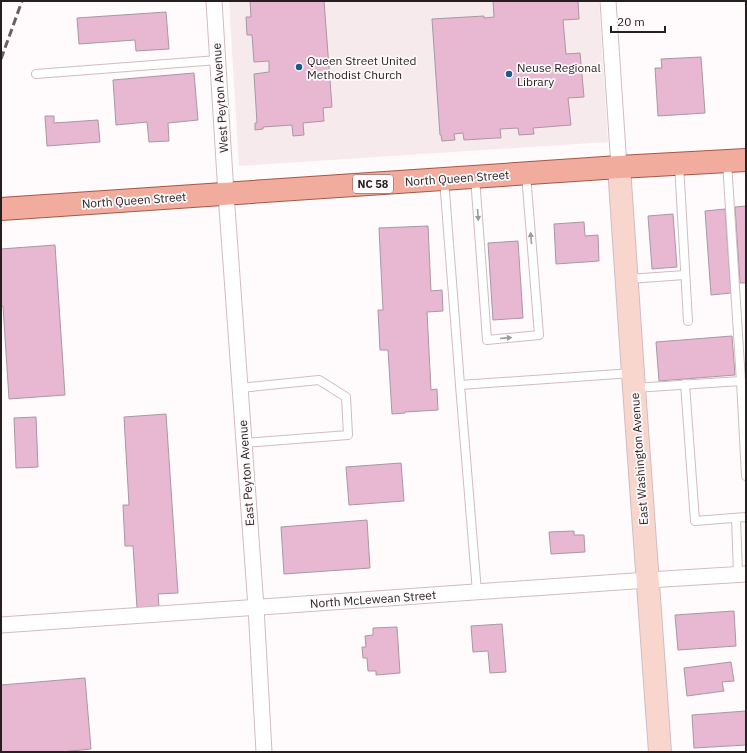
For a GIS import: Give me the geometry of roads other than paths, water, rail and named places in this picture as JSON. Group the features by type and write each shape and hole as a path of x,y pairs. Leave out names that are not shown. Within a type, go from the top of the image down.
{"main road":[{"name":"North Queen Street","path":"1,209 475,176 736,161"}],"street":[{"name":"West Peyton Avenue","path":"214,1 226,194"},
{"path":"608,1 619,167"},
{"name":"East Washington Avenue","path":"619,167 660,752"},
{"name":"East Peyton Avenue","path":"226,194 256,607 264,752"},
{"name":"North McLewean Street","path":"1,625 742,574"}],"lane":[{"path":"36,74 218,60"},
{"path":"736,161 741,380 746,476"},
{"path":"679,164 688,321"},
{"path":"475,176 487,340 539,335 526,173"},
{"path":"444,179 477,592"},
{"path":"626,279 685,275"},
{"path":"240,388 319,380 346,397 348,435 244,443"},
{"path":"460,385 633,380 685,384 741,380"},
{"path":"685,384 695,521 746,517"},
{"path":"736,518 742,574"}],"railway":[{"path":"1,59 22,1"}],"place":[{"name":"Queen Street United Methodist Church","path":"299,67"},
{"name":"Neuse Regional Library","path":"509,74"}]}
